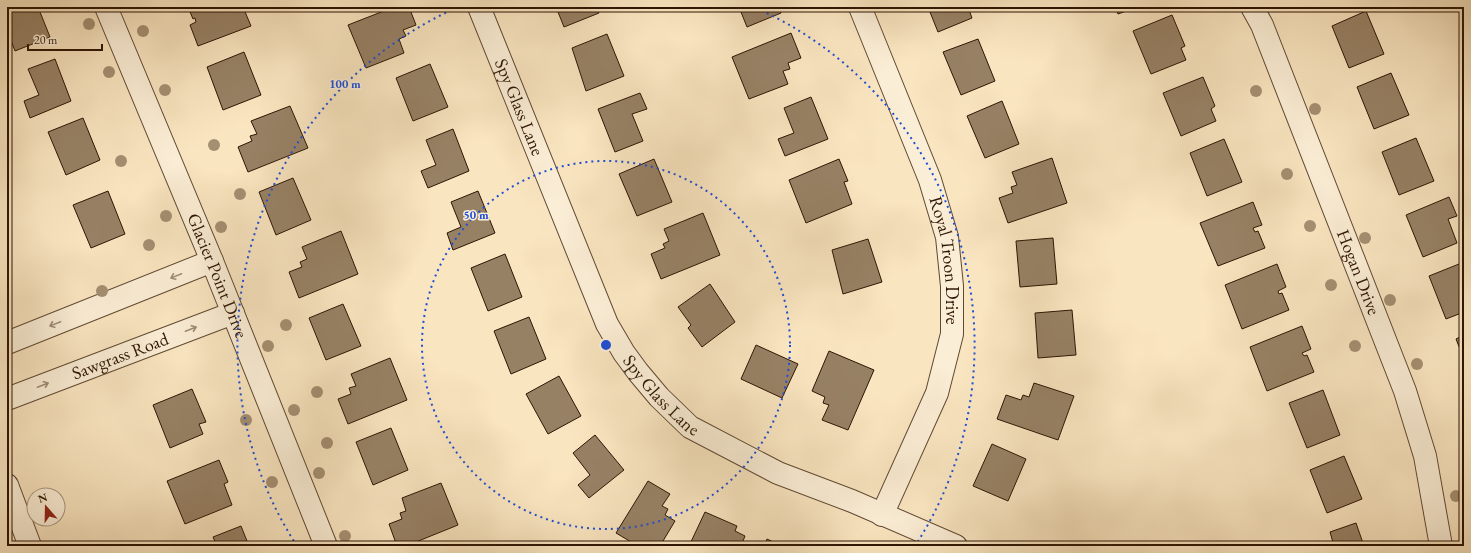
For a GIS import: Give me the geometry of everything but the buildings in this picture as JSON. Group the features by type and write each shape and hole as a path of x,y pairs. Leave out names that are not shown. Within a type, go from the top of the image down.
{"street":[{"name":"Glacier Point Drive","path":"106,7 212,261 326,546"},
{"name":"Spy Glass Lane","path":"479,7 607,324 624,354 659,398 690,427 778,473 852,500 882,515 956,546"},
{"name":"Royal Troon Drive","path":"860,7 930,180 947,237 952,286 952,334 938,393 882,515"},
{"name":"Hogan Drive","path":"1252,7 1262,25 1405,390 1424,456 1441,546"},
{"path":"7,343 212,261"},
{"name":"Sawgrass Road","path":"7,399 233,313"},
{"path":"7,485 30,546"}]}
